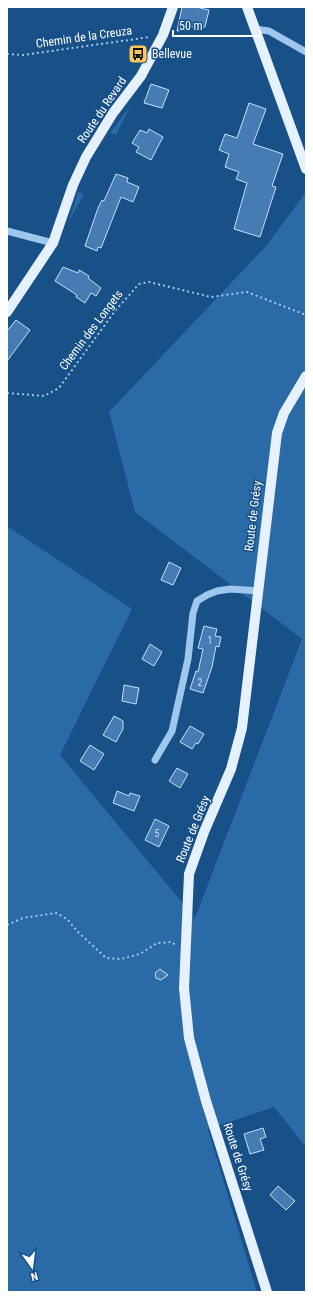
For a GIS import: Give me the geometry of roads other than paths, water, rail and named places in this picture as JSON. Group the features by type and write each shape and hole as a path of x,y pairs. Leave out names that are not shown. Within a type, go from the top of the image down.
{"main road":[{"name":"Route du Revard","path":"7,312 53,243 86,157 113,113 141,76 163,35 173,7"},
{"path":"247,7 306,169"},
{"name":"Route de Grésy","path":"267,1292 206,1101 189,1038 184,988 189,874 204,832 231,769 242,728 277,433 284,414 306,376"}],"street":[{"path":"255,29 269,31 306,52"},
{"path":"7,231 53,243"},
{"path":"155,760 172,731 188,659 193,613 197,601 207,594 217,591 230,589 258,591"}],"place":[{"name":"Bellevue","path":"138,54"}]}
